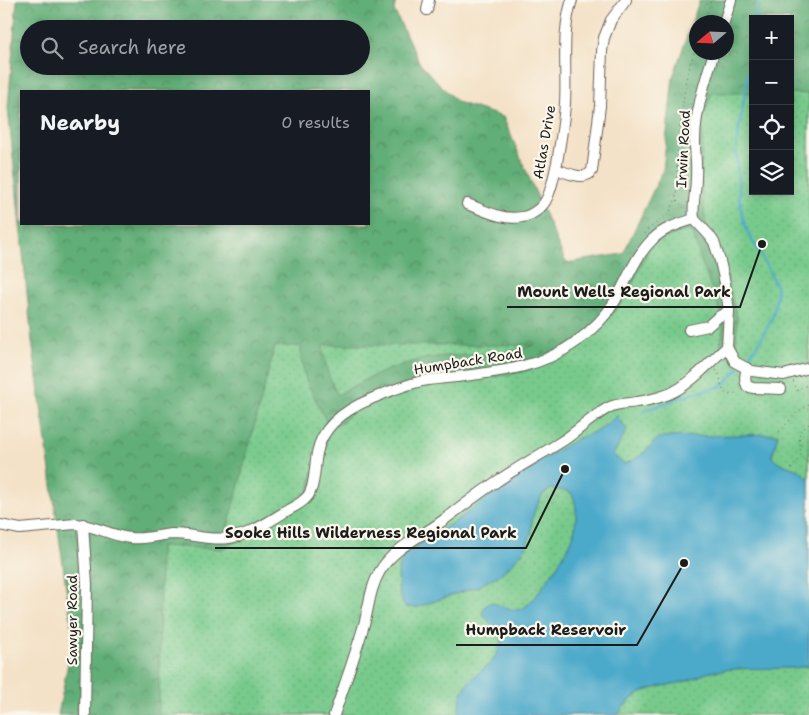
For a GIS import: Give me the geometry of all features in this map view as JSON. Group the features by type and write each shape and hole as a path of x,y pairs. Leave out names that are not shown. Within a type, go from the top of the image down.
{"street":[{"name":"Atlas Drive","path":"467,204 504,217 513,218 533,213 546,200 556,169 564,122 566,31 572,0"},
{"path":"556,169 583,177 592,171 600,106 604,38 611,20 626,0"},
{"path":"726,15 731,0"},
{"name":"Irwin Road","path":"694,219 692,209 696,178 696,129 700,100 712,60"},
{"path":"334,715 363,628 374,585 388,559 475,496 577,431 600,413 620,404 634,403 669,394 679,388 715,357 722,346 729,311 725,283 714,242 694,219"},
{"name":"Humpback Road","path":"0,525 20,529 83,524 130,538 165,534 216,538 229,538 241,535 307,497 311,489 320,442 324,433 338,418 369,400 407,385 516,368 549,358 564,351 592,329 604,316 615,301 640,256 652,240 661,232 694,219"},
{"path":"689,330 708,326 718,317 729,311"},
{"path":"722,346 735,362 752,371 784,375 809,368"},
{"path":"747,368 744,376 747,386 781,389"},
{"name":"Sawyer Road","path":"83,524 88,584 85,715"}],"path":[{"path":"706,15 710,0"},
{"path":"645,234 647,230 669,214 676,199 678,142 686,79 692,60"},
{"path":"718,317 716,337 722,346"},
{"path":"709,363 719,374 723,391 726,394 732,395 745,390 747,386"},
{"path":"781,389 785,383 790,381 794,382 797,391 803,386 809,386"},
{"path":"779,432 797,412 809,405"},
{"path":"791,468 801,457 799,432 809,424"},
{"path":"801,457 809,463"}],"green space":[{"path":"17,0 396,0 394,10 420,64 457,102 503,117 566,263 623,254 663,170 673,77 689,30 689,60 734,60 734,15 694,15 700,0 809,0 809,479 459,715 58,715 73,637 32,341 20,225 370,225 370,90 20,90 20,224 8,108"},
{"path":"712,93 749,93 749,195 794,195 794,93 809,94 809,715 159,715 160,546 222,549 313,497 320,485 327,437 332,425 342,423 353,411 404,387 509,375 534,368 605,322 629,291 650,247 657,241 682,232 692,231 701,261 722,315 723,330 719,357 736,356 737,317 724,268 705,220 701,180 703,117"},
{"path":"323,345 533,345 510,352 435,357 414,361 374,376 338,395 324,359"},
{"path":"275,346 301,346 301,359 306,380 326,422 322,431 309,490 299,499 271,516 225,538"}],"water":[{"path":"618,415 618,418 627,430 613,455 624,464 640,455 662,437 778,434 772,457 777,462 801,471 809,479 809,666 728,670 708,673 684,682 639,694 631,699 618,715 459,715 463,691 473,678 490,663 499,648 502,638 482,613 485,606 491,602 517,610 527,605 535,597 552,574 574,533 576,507 572,494 567,491 551,489 543,494 532,519 531,535 525,549 499,575 479,586 418,607 404,606 399,593 398,570 404,555 456,521 523,471 577,439 599,430"}],"waterway":[{"path":"756,15 759,0"},
{"path":"743,364 759,343 773,316 777,295 776,286 748,233 740,203 736,148 750,60"},
{"path":"643,412 691,394 719,387 726,383 739,368"}],"place":[{"name":"Mount Wells Regional Park","path":"762,244"},
{"name":"Sooke Hills Wilderness Regional Park","path":"565,469"},
{"name":"Humpback Reservoir","path":"684,563"}]}
